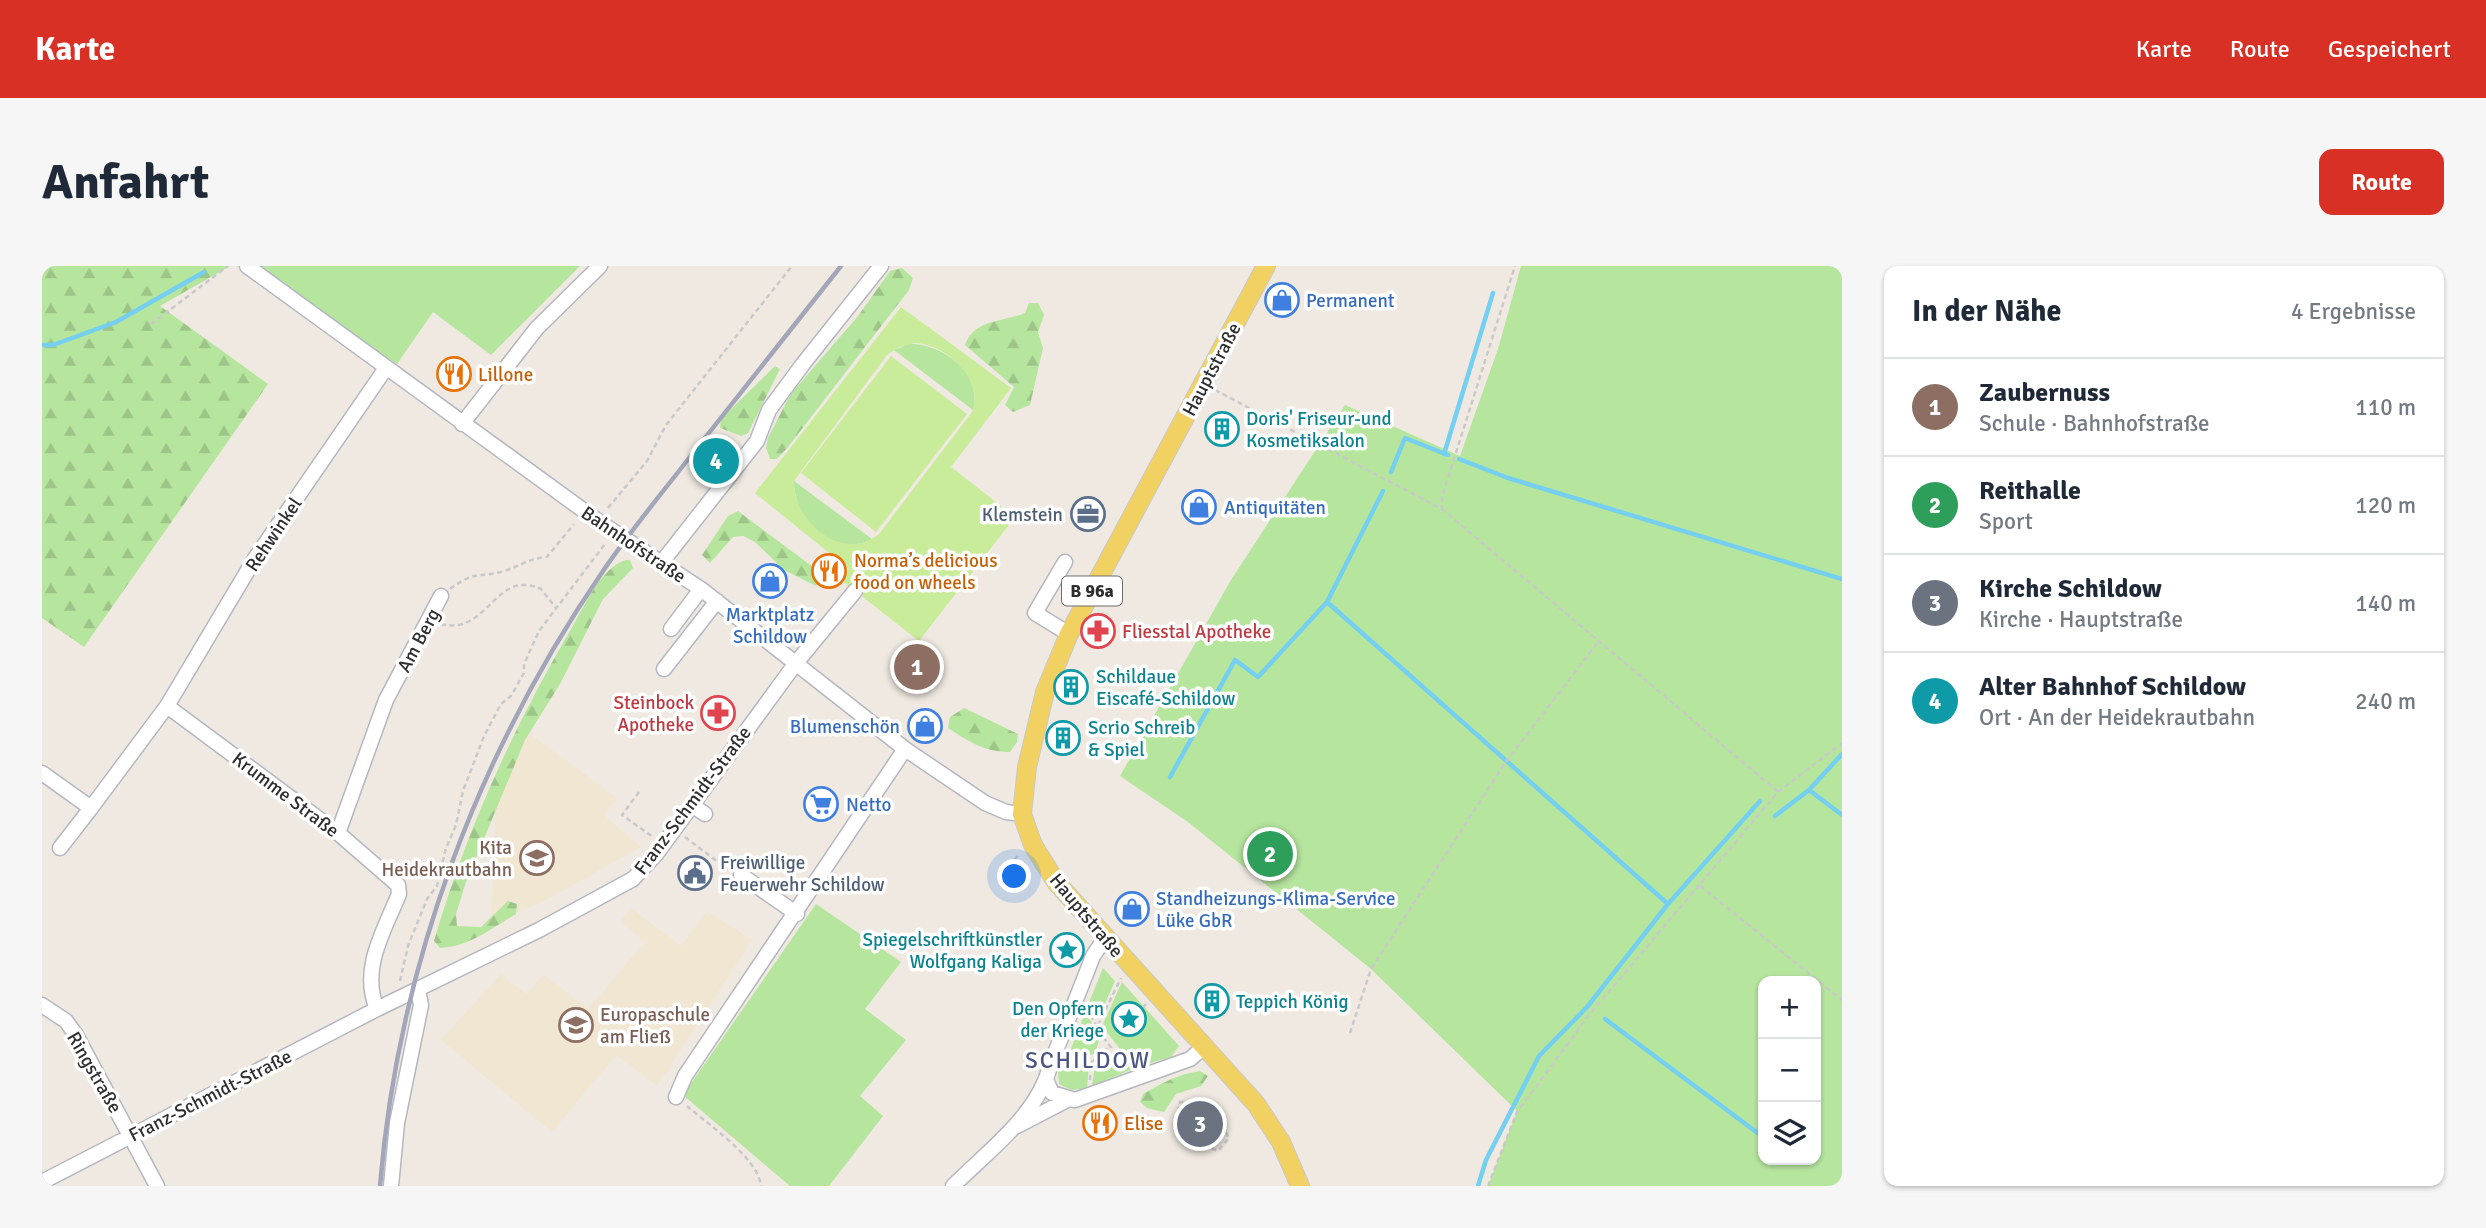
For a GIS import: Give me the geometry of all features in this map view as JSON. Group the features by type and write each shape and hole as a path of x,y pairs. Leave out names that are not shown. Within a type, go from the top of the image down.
{"main road":[{"name":"Hauptstraße","path":"1266,266 1053,668 1036,722 1027,767 1022,814 1033,845 1056,882 1269,1122 1300,1186"}],"street":[{"name":"Bahnhofstraße","path":"247,266 462,424 701,589 905,749 985,803 1006,812 1022,814"},
{"path":"462,424 537,328 600,266"},
{"path":"662,562 757,441 769,411 803,364 881,266"},
{"name":"Rehwinkel","path":"167,706 254,560 386,368"},
{"path":"1065,562 1035,613 1069,634"},
{"path":"671,629 701,589"},
{"name":"Franz-Schmidt-Straße","path":"42,1182 131,1134 633,879 675,829 796,663 855,591"},
{"name":"Am Berg","path":"338,833 386,700 441,596"},
{"path":"664,669 717,601"},
{"path":"60,848 167,706"},
{"name":"Krumme Straße","path":"167,706 338,833 398,885 399,894 370,969 372,996 377,1009"},
{"path":"676,1097 685,1076 797,914 905,749"},
{"path":"42,773 91,808"},
{"path":"692,805 705,814"},
{"path":"736,873 797,914"},
{"path":"953,1186 1010,1130 1047,1082 1052,1059 1078,993 1093,956 1105,938"},
{"path":"391,1186 397,1123 421,1005 418,990"},
{"name":"Ringstraße","path":"42,1005 66,1021 76,1035 158,1186"},
{"path":"1010,1130 1069,1099 1189,1059 1204,1046"},
{"path":"1047,1082 1052,1093 1069,1099"}],"path":[{"path":"151,324 228,266"},
{"path":"608,508 647,461 666,425 792,266"},
{"path":"1442,509 1442,498 1515,266"},
{"path":"1203,384 1442,509 1778,792"},
{"name":"Am Berg","path":"441,596 468,575 503,572 533,557 547,557 574,524"},
{"path":"400,981 408,946 427,899 437,886 446,848 456,825 463,791 480,744 501,704 511,695 524,673 524,664 539,631 605,544"},
{"path":"427,622 458,628 465,626 497,598 517,586 541,589 556,609"},
{"path":"1350,1033 1371,969 1505,763 1598,642"},
{"path":"1488,1186 1517,1112 1590,1014 1778,792 1842,743"},
{"path":"639,792 622,815 653,837"},
{"path":"675,829 736,873"},
{"path":"1008,865 1019,854"},
{"path":"1700,885 1842,1000"},
{"path":"1098,1027 1123,975"},
{"path":"1078,993 1110,1046 1121,1058 1139,1067 1128,1080"},
{"path":"1134,1016 1148,1002"},
{"path":"1052,1059 1091,1063 1110,1046"},
{"path":"676,1097 760,1172 761,1186"},
{"path":"1180,1102 1194,1102 1222,1126 1229,1138 1218,1151 1206,1146 1176,1121 1180,1102"}],"shaded area":[{"path":"530,734 617,798 604,815 641,847 548,899 491,925 496,808 519,749"},
{"name":"Europaschule am Fließ","path":"631,908 681,946 707,911 752,940 657,1086 616,1055 552,1132 441,1040 501,974 526,994 544,975 588,1009 645,942 620,921"}],"green space":[{"path":"42,266 230,266 160,306 268,384 84,647 42,618"},
{"path":"250,266 580,266 491,355 433,312 397,364"},
{"path":"1521,266 1842,266 1842,1186 1488,1186 1517,1111 1371,969 1188,822 1120,776 1231,580 1345,405 1460,456 1498,349"},
{"path":"902,268 913,278 909,290 788,447 777,459 770,459 766,448 768,438 790,395 858,316 890,271"},
{"path":"1029,303 1038,303 1044,315 1038,332 1043,348 1030,405 1013,412 1005,405 1014,387 965,345 975,330 1025,313"},
{"path":"901,307 1011,388 951,467 1015,517 919,641 841,580 849,569 755,493","holes":["915,343 927,345 950,357 968,376 975,400 972,412 879,534 865,542 850,544 822,534 802,510 794,481 887,355 899,347"]},
{"path":"909,344 934,349 957,363 972,384 973,410 894,350"},
{"path":"891,356 967,414 876,532 801,473"},
{"path":"775,366 780,369 748,433 741,436 720,428 721,419"},
{"path":"794,481 872,539 858,544 844,544 818,531 800,508"},
{"path":"738,511 817,570 821,581 816,586 784,570 755,542 743,536 733,537 710,563 702,555 728,516"},
{"path":"630,560 633,568 603,599 560,684 525,740 466,882 456,914 457,926 481,927 508,901 517,904 516,914 470,940 440,948 434,941 447,900 476,820 511,742 594,589 609,571"},
{"path":"964,708 1018,734 1017,742 1010,752 985,748 948,728 950,717"},
{"path":"816,904 901,962 865,1009 906,1040 860,1096 883,1116 829,1186 790,1186 683,1095"},
{"path":"1103,968 1115,981 1098,1019 1088,1005"},
{"path":"1122,982 1179,1046 1171,1057 1143,1065 1127,1058 1102,1026"},
{"path":"1085,1012 1100,1037 1095,1054 1068,1057"},
{"path":"1108,1058 1135,1068 1092,1086 1095,1066"},
{"path":"1068,1062 1089,1067 1087,1088 1072,1090 1059,1084 1058,1071"},
{"path":"1200,1071 1208,1076 1201,1086 1176,1094 1164,1112 1147,1108 1140,1102 1143,1094 1164,1083 1184,1074"}],"waterway":[{"path":"42,345 53,345 116,322 204,272"},
{"path":"1444,454 1493,293"},
{"path":"1391,472 1405,438 1448,455"},
{"path":"1459,459 1508,478 1842,579"},
{"path":"1327,602 1383,491"},
{"path":"1170,777 1235,660 1258,677 1327,602 1668,904"},
{"path":"1775,816 1809,790 1842,754"},
{"path":"1809,790 1842,815"},
{"path":"1478,1186 1486,1160 1539,1056 1587,1007 1668,904 1760,801"},
{"path":"1605,1019 1758,1133"}],"railway":[{"path":"380,1186 390,1104 405,1023 426,943 451,864 482,788 518,713 558,641 603,571 647,511 841,266"}],"place":[{"name":"Permanent","path":"1282,300"},
{"name":"Lillone","path":"454,374"},
{"name":"Doris' Friseur-und Kosmetiksalon","path":"1222,429"},
{"name":"Alter Bahnhof Schildow","path":"716,461"},
{"name":"Antiquitäten","path":"1199,507"},
{"name":"Klemstein","path":"1088,514"},
{"name":"Norma’s delicious food on wheels","path":"829,571"},
{"name":"Marktplatz Schildow","path":"770,581"},
{"name":"Fliesstal Apotheke","path":"1098,631"},
{"name":"Zaubernuss","path":"917,667"},
{"name":"Schildaue Eiscafé-Schildow","path":"1071,687"},
{"name":"Steinbock Apotheke","path":"718,713"},
{"name":"Blumenschön","path":"925,726"},
{"name":"Scrio Schreib & Spiel","path":"1063,738"},
{"name":"Netto","path":"821,804"},
{"name":"Reithalle","path":"1270,854"},
{"name":"Kita Heidekrautbahn","path":"537,858"},
{"name":"Freiwillige Feuerwehr Schildow","path":"695,873"},
{"name":"Standheizungs-Klima-Service Lüke GbR","path":"1132,909"},
{"name":"Spiegelschriftkünstler Wolfgang Kaliga","path":"1067,950"},
{"name":"Teppich König","path":"1212,1001"},
{"name":"Den Opfern der Kriege","path":"1129,1019"},
{"name":"Europaschule am Fließ","path":"576,1025"},
{"name":"Elise","path":"1100,1123"},
{"name":"Kirche Schildow","path":"1200,1124"}],"district":[{"name":"SCHILDOW","path":"1088,1060"}]}
